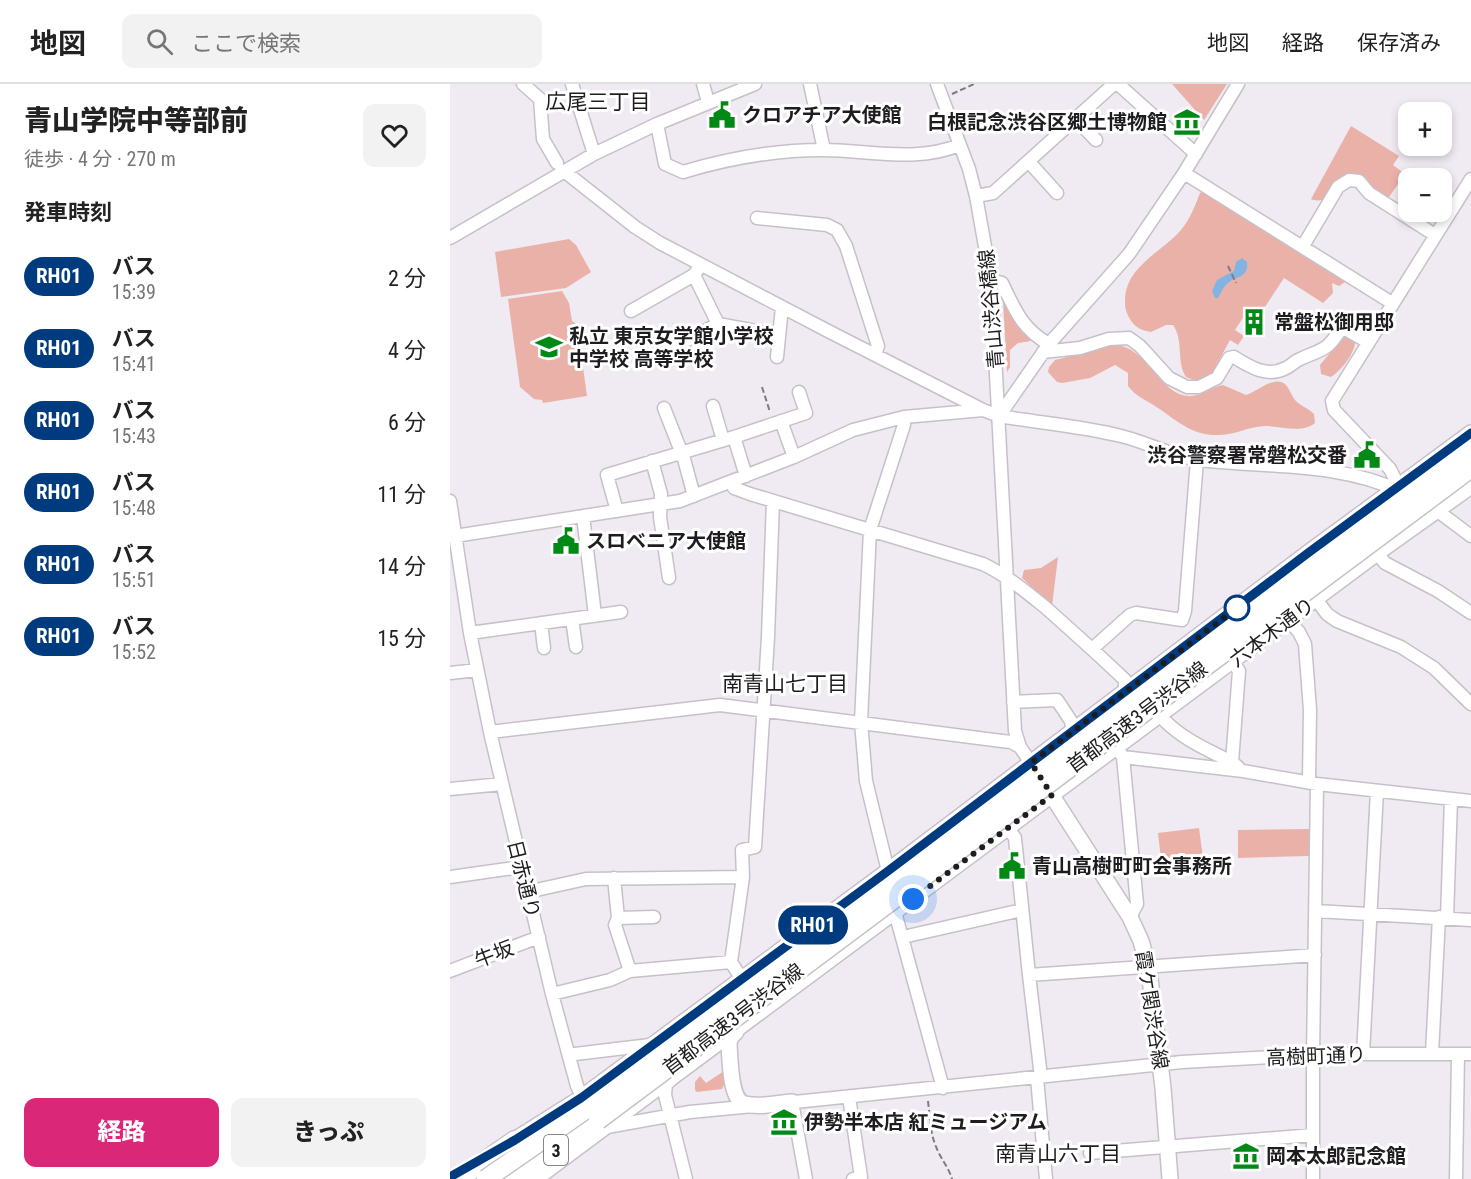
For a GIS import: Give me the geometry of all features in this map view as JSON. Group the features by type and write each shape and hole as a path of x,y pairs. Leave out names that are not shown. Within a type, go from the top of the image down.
{"highway":[{"name":"首都高速3号渋谷線","path":"486,1179 605,1096 1471,451"},
{"name":"首都高速3号渋谷線","path":"511,1179 612,1109 1471,468"},
{"path":"459,1179 515,1140"}],"main road":[{"name":"六本木通り","path":"515,1140 579,1092 597,1086 888,871 1471,433"},
{"name":"六本木通り","path":"535,1179 1052,795 1119,752 1159,715 1471,486"},
{"path":"1298,561 1360,540 1411,502 1419,499"},
{"path":"511,1179 593,1113 1137,711 1159,715"},
{"name":"霞ケ関渋谷線","path":"1031,763 1130,917 1141,941 1148,966 1160,1064 1170,1179"},
{"path":"923,844 955,840 1025,787 1042,780"},
{"path":"745,1025 729,1041 735,1096 739,1102 745,1104 792,1102"},
{"path":"450,1177 515,1140"},
{"path":"468,1179 515,1140"}],"street":[{"path":"524,84 540,99 543,139 560,167 635,227 698,270 782,307 983,410 999,416 1099,430 1132,438 1197,460 1333,471 1376,481 1419,499 1438,510 1471,536"},
{"path":"572,84 594,154"},
{"path":"704,84 708,102"},
{"path":"450,238 560,167 708,102 755,84"},
{"path":"810,84 824,150"},
{"name":"青山渋谷橋線","path":"937,84 976,196 991,280 1013,702 1015,731 1020,747"},
{"path":"976,196 993,193 1116,84 1196,154"},
{"path":"999,416 1046,348 1123,261 1184,173 1238,84"},
{"path":"1076,119 1096,140"},
{"path":"657,124 665,164 683,171 718,161 772,153 824,150 880,154 943,152 959,145"},
{"path":"1029,162 1056,193"},
{"path":"1184,173 1392,303"},
{"path":"1396,488 1390,469 1334,410 1333,399 1471,179"},
{"path":"1303,246 1338,187 1349,180 1359,181 1369,193 1436,235"},
{"path":"757,218 827,225 837,230 846,246 878,346 875,355"},
{"path":"631,310 698,270"},
{"path":"698,270 718,324"},
{"path":"991,280 1002,283 1025,326 1046,348 1080,348 1109,339 1129,338 1136,341 1169,378 1193,388 1217,378 1229,358 1232,357 1253,369 1272,372 1285,369 1298,360 1332,344 1341,327 1368,342"},
{"path":"777,357 782,307"},
{"path":"666,351 718,324 779,335"},
{"path":"617,511 607,475 806,413 799,392"},
{"path":"713,406 746,476"},
{"path":"664,408 694,496"},
{"path":"455,536 680,501 731,483 853,430 904,417 983,410"},
{"path":"888,871 866,781 861,722 870,530 904,425 904,417"},
{"path":"777,423 794,457"},
{"path":"1092,649 1130,615 1182,620 1185,611 1197,460"},
{"path":"652,461 661,494 660,517 669,578"},
{"path":"731,483 734,488 773,501 983,564 1008,578 1092,649 1125,680 1125,693"},
{"name":"日赤通り","path":"450,501 470,633 490,732 552,994 579,1092"},
{"path":"741,978 731,962 743,877 742,850 755,847 773,501"},
{"path":"583,516 595,615"},
{"path":"1377,554 1385,563 1438,591 1471,613"},
{"path":"1316,599 1327,614 1337,621 1401,647 1434,668 1471,704"},
{"path":"470,633 621,612"},
{"path":"572,619 576,647"},
{"path":"1288,620 1299,632 1305,644 1310,710 1316,911 1313,1179"},
{"path":"541,623 544,648"},
{"path":"1232,661 1239,671 1232,762"},
{"path":"450,673 477,670"},
{"path":"1013,702 1057,700 1071,721 1073,732"},
{"path":"490,732 720,705 1011,742 1020,747 1031,763"},
{"path":"1159,715 1184,738 1232,762 1243,771"},
{"path":"1130,917 1137,904 1119,752 1313,783 1471,801"},
{"path":"450,789 502,784"},
{"path":"1363,1054 1377,791"},
{"path":"1432,1054 1451,799"},
{"path":"1002,832 1011,832 1015,838 1039,1077 1046,1179"},
{"path":"450,876 521,867"},
{"path":"527,892 586,879 743,877"},
{"path":"614,878 618,918 615,925 630,971"},
{"path":"903,937 1022,910"},
{"path":"1316,911 1471,920"},
{"path":"895,912 943,1088"},
{"path":"618,918 654,917"},
{"name":"牛坂","path":"450,971 539,937"},
{"path":"1029,975 1315,955"},
{"path":"552,994 610,980 630,971 731,962"},
{"path":"568,1053 650,1045 656,1042"},
{"path":"1456,1179 1465,1054"},
{"name":"高樹町通り","path":"603,1127 690,1112 943,1088 1160,1064 1313,1055 1465,1054"},
{"path":"671,1080 664,1089 686,1179"},
{"path":"579,1092 603,1127"},
{"path":"849,1097 861,1178 853,1179"},
{"path":"792,1102 806,1179"},
{"path":"1090,1153 1313,1135"}],"path":[{"path":"942,98 974,84"},
{"path":"1228,266 1236,281"},
{"path":"762,387 777,423"},
{"path":"926,1089 932,1135 952,1179"}],"shaded area":[{"path":"1172,84 1227,84 1204,120"},
{"path":"1351,126 1399,156 1393,165 1398,169 1398,184 1385,199 1361,178 1337,194 1323,200 1311,199"},
{"path":"1204,191 1348,280 1339,286 1332,283 1333,293 1323,303 1284,278 1259,316 1248,310 1235,330 1244,336 1238,345 1230,340 1211,375 1196,381 1186,377 1183,371 1178,337 1173,325 1166,325 1151,332 1142,330 1133,324 1129,317 1125,308 1125,300 1131,278 1146,261 1181,230 1190,217 1200,193"},
{"path":"569,239 576,245 591,272 566,288 501,297 495,252"},
{"path":"562,291 569,303 572,321 577,324 587,396 543,403 542,400 534,399 520,387 508,299"},
{"path":"1008,300 1031,341 1018,343 1010,350 1010,367 1007,372 1003,301"},
{"path":"1347,336 1355,341 1355,345 1347,361 1331,377 1321,374 1320,365 1343,337"},
{"path":"1115,345 1137,354 1163,381 1181,395 1192,396 1223,385 1246,395 1271,383 1281,382 1287,386 1297,402 1314,414 1315,423 1297,429 1265,426 1226,435 1210,435 1186,427 1135,393 1128,386 1128,373 1115,365 1090,378 1062,383 1057,382 1048,372 1055,360"},
{"path":"1058,557 1052,606 1022,578 1024,570 1041,568"},
{"path":"1199,828 1203,858 1173,862 1173,858 1161,859 1158,833"},
{"path":"1309,829 1309,856 1238,858 1238,830"},
{"path":"724,1071 722,1089 697,1092 695,1090 695,1082 700,1076 706,1083"}],"water":[{"path":"1242,258 1247,262 1244,274 1230,282 1218,298 1215,298 1212,291 1217,280 1234,271 1236,262"}],"bus line":[{"name":"RH01","path":"450,1177 515,1140 581,1098 888,871 1308,553 1471,433"}],"place":[{"name":"クロアチア大使館","path":"722,115"},
{"name":"白根記念渋谷区郷土博物館","path":"1187,122"},
{"name":"常盤松御用邸","path":"1254,322"},
{"name":"私立 東京女学館小学校 中学校 高等学校","path":"549,347"},
{"name":"渋谷警察署常磐松交番","path":"1367,455"},
{"name":"スロベニア大使館","path":"566,541"},
{"name":"青山高樹町町会事務所","path":"1012,866"},
{"name":"伊勢半本店 紅ミュージアム","path":"784,1122"},
{"name":"岡本太郎記念館","path":"1246,1156"}],"district":[{"name":"広尾三丁目","path":"598,102"},
{"name":"南青山七丁目","path":"785,684"},
{"name":"南青山六丁目","path":"1058,1154"}],"route":[{"path":"913,899 1052,795 1031,763 1237,608"}]}
